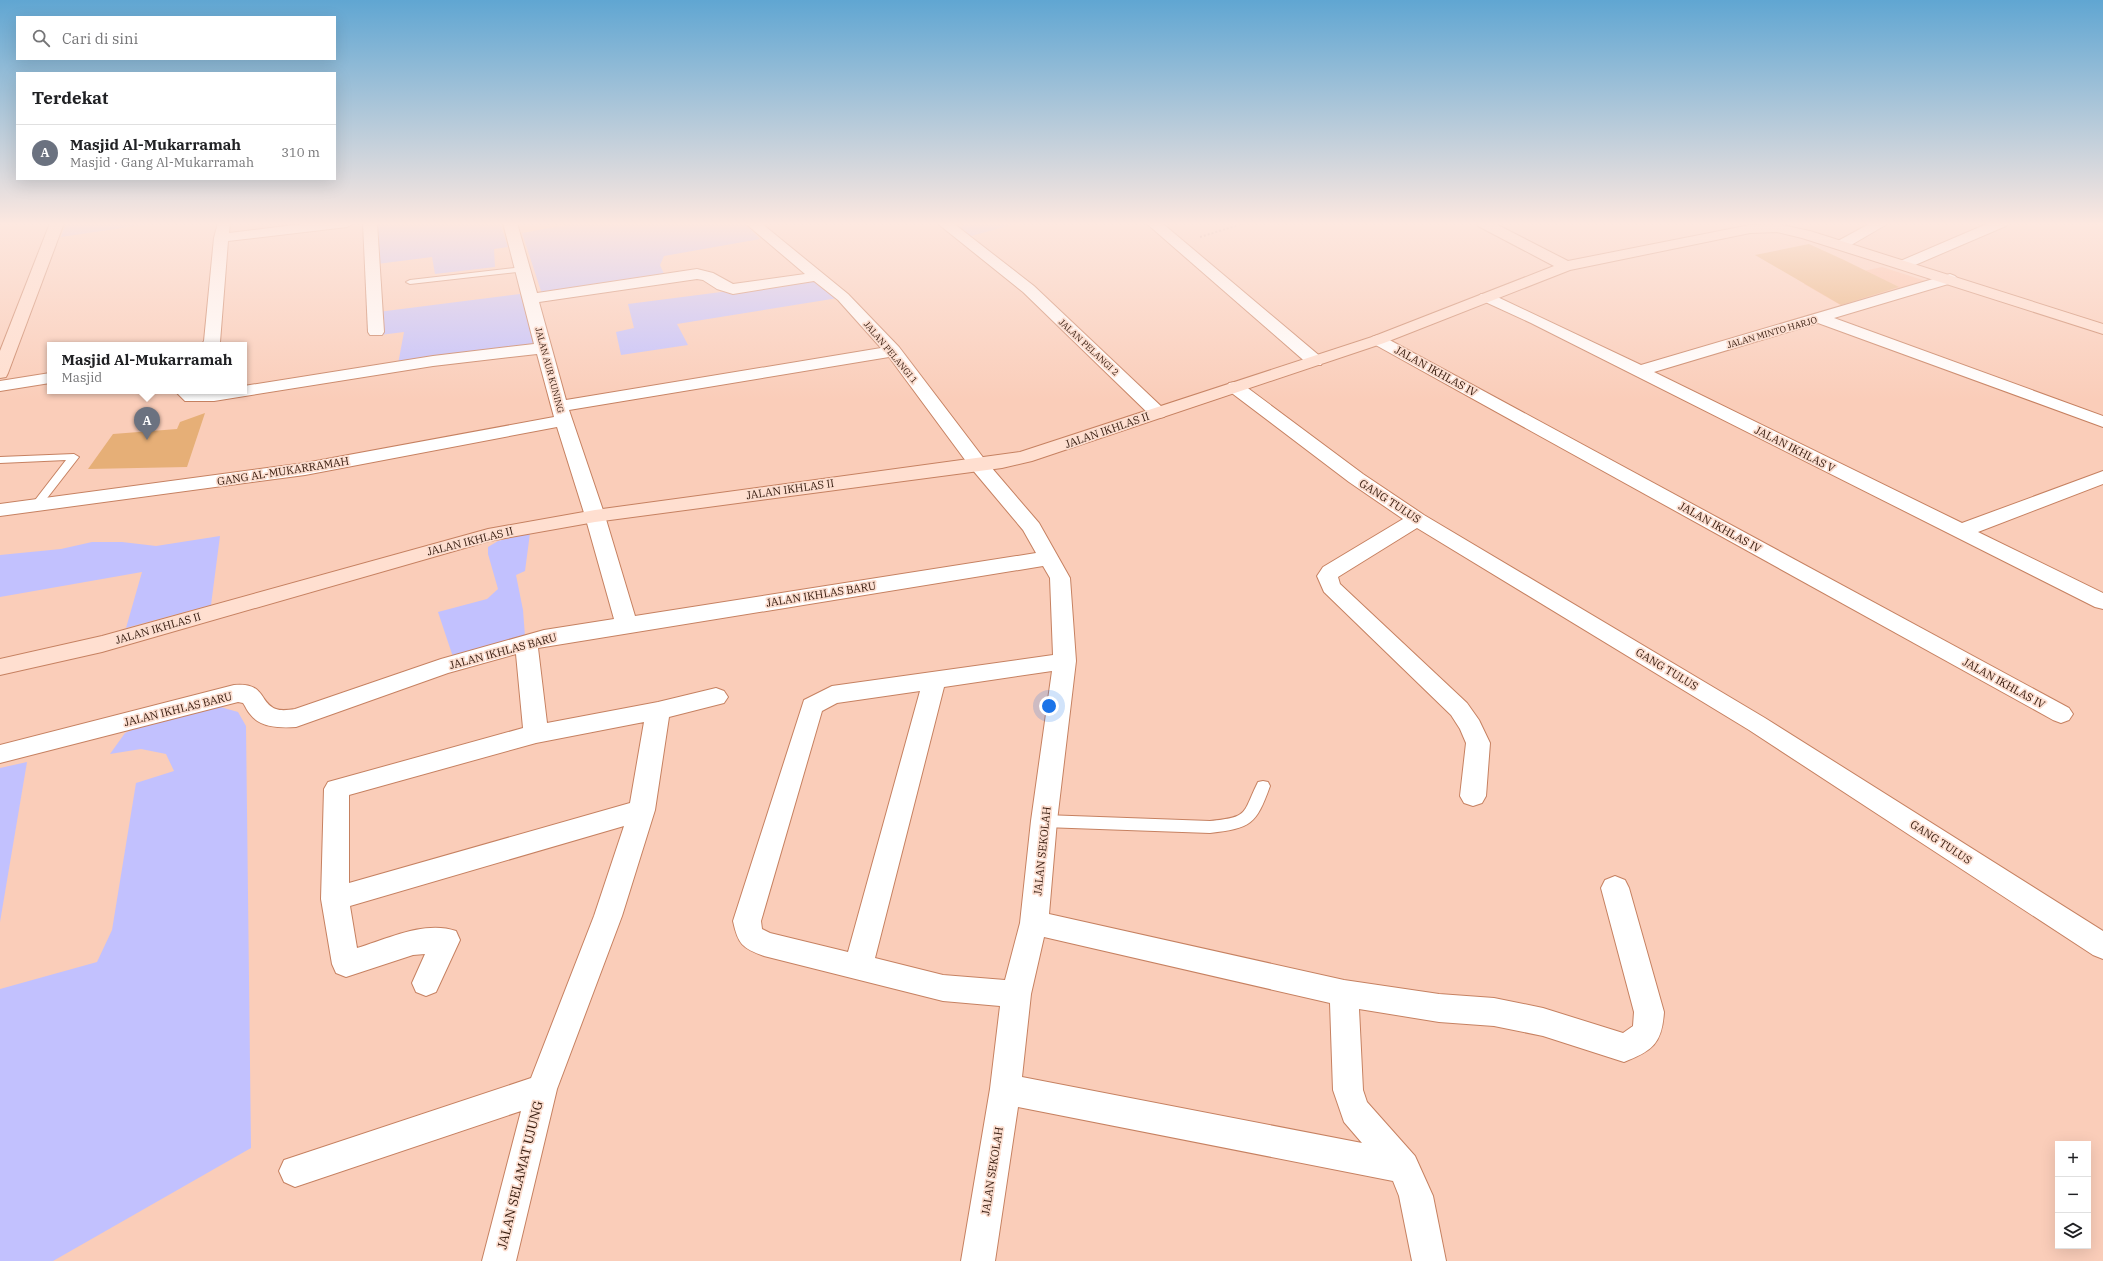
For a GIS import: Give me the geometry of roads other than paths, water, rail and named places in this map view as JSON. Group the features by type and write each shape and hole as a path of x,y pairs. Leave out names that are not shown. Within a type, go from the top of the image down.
{"street":[{"path":"0,372 34,282"},
{"path":"212,342 217,282"},
{"path":"373,282 376,332"},
{"name":"JALAN AUR KUNING","path":"526,282 561,413 595,516 627,625"},
{"path":"531,299 646,282"},
{"path":"716,282 720,286 733,289 780,282"},
{"name":"JALAN PELANGI 1","path":"826,282 843,297 893,351 978,464"},
{"name":"JALAN PELANGI 2","path":"1020,282 1158,413"},
{"path":"1222,282 1315,361"},
{"name":"JALAN IKHLAS II","path":"0,667 102,644 488,535 595,516 1025,457 1378,340 1525,282"},
{"name":"JALAN MINTO HARJO","path":"1639,371 1944,282"},
{"name":"JALAN IKHLAS II","path":"1956,282 2103,330"},
{"name":"JALAN IKHLAS V","path":"1486,297 1639,371 2103,602"},
{"path":"1819,318 2103,422"},
{"name":"JALAN IKHLAS IV","path":"1378,340 2061,714"},
{"path":"247,391 433,361 544,348"},
{"name":"GANG AL-MUKARRAMAH","path":"0,510 37,504 240,479 305,469 561,413 893,351"},
{"path":"0,386 47,378"},
{"name":"GANG TULUS","path":"1235,387 1356,478 1417,519 1757,724 2103,946"},
{"path":"188,394 191,397 227,394"},
{"name":"JALAN SEKOLAH","path":"978,464 1032,527 1060,578 1065,661 1044,821 1034,923 1016,994 1005,1089 978,1261"},
{"path":"1961,532 2103,477"},
{"path":"1417,519 1330,572 1327,576 1328,581 1331,587 1459,710 1471,726 1478,743 1473,796"},
{"name":"JALAN IKHLAS BARU","path":"0,754 225,695 242,694 250,696 258,708 268,717 276,720 296,718 441,667 544,638 1050,558"},
{"path":"526,643 536,734"},
{"path":"1016,994 943,988 764,944 750,936 747,921 812,706 832,695 1065,661"},
{"path":"858,968 934,680"},
{"path":"426,983 446,940 413,943 346,964 335,899 337,789 536,734 658,711 716,697"},
{"name":"JALAN SELAMAT UJUNG","path":"499,1261 542,1088 608,916 642,810 658,711"},
{"path":"335,899 642,810"},
{"path":"1034,923 1344,993 1439,1008 1494,1012 1543,1022 1624,1048 1640,1041 1648,1029 1649,1012 1615,888"},
{"path":"1344,993 1348,1090 1355,1111 1404,1167 1416,1196 1429,1261"},
{"path":"295,1171 542,1088"},
{"path":"1005,1089 1404,1167"}],"lane":[{"path":"0,460 74,457 37,504"},
{"path":"1044,821 1210,827 1238,824 1248,819 1254,811 1263,786"}],"place":[{"name":"Masjid Al-Mukarramah","path":"147,440"}]}
